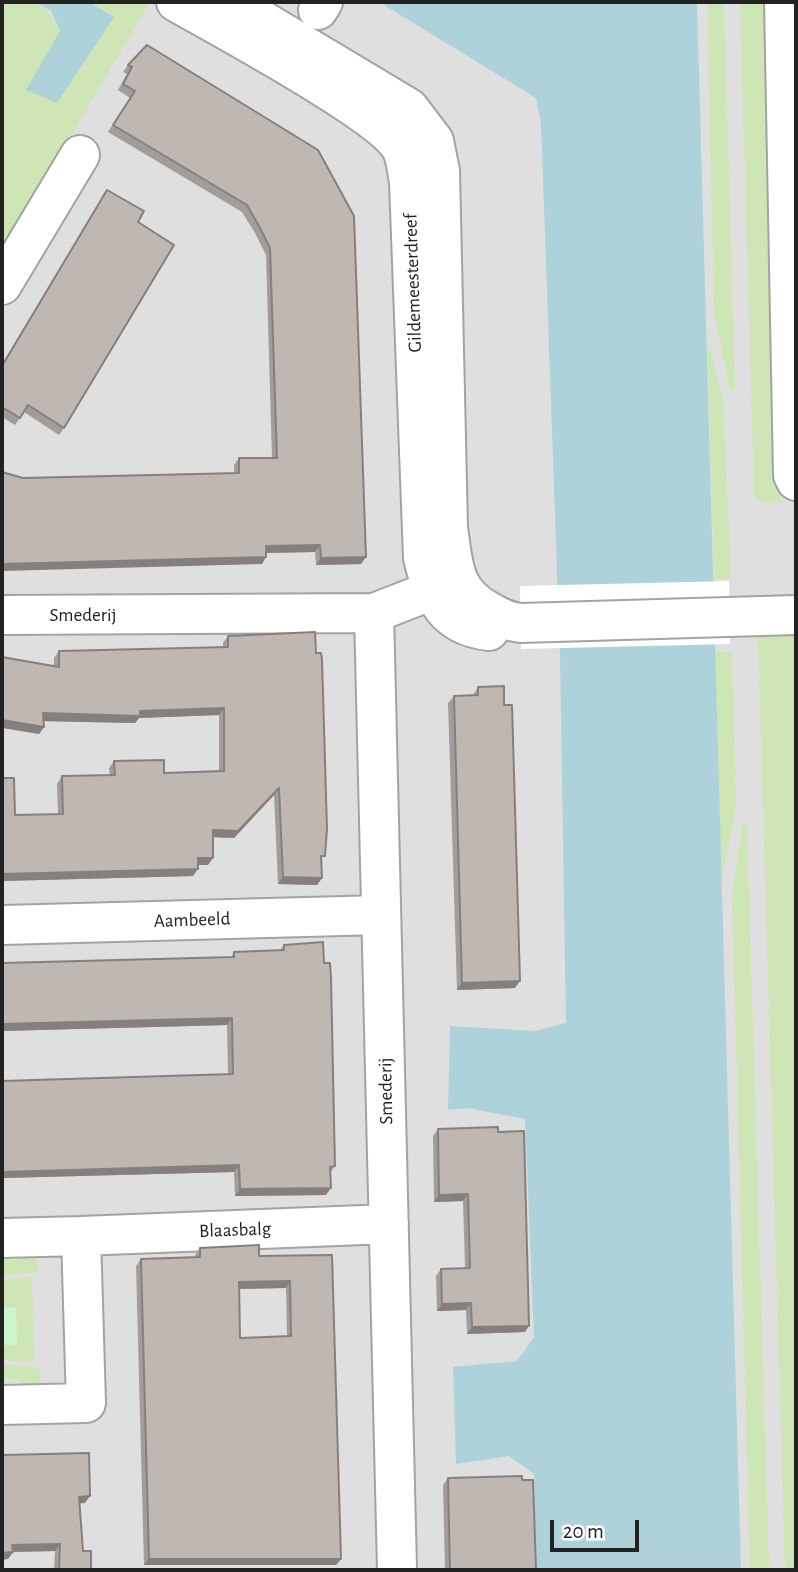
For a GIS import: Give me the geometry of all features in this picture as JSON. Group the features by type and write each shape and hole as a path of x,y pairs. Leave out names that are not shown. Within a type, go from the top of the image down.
{"street":[{"name":"Gildemeesterdreef","path":"176,2 286,65 378,125 401,149 409,182 423,558 444,585 456,623 489,631 514,622 796,615"},
{"name":"Gildemeesterdreef","path":"232,2 409,108 434,141 440,171 448,528 444,585"},
{"path":"783,2 793,475 796,481"},
{"path":"2,285 80,155"},
{"name":"Smederij","path":"2,615 374,612 444,585"},
{"name":"Smederij","path":"374,612 397,1570"},
{"name":"Aambeeld","path":"2,925 381,915"},
{"name":"Blaasbalg","path":"2,1238 389,1224"},
{"path":"2,1405 86,1403 81,1236"}],"shaded area":[{"path":"2,2 796,2 796,1570 2,1570"}],"green space":[{"path":"2,2 30,3 43,8 60,31 26,90 114,16 89,2 150,2 2,252"},
{"path":"707,2 724,2 735,389 730,389 714,314"},
{"path":"740,2 768,2 781,503 761,502 754,494"},
{"path":"707,336 723,399 731,578 714,579"},
{"path":"758,633 796,633 796,1570 785,1570"},
{"path":"715,652 732,652 736,807 721,882"},
{"path":"747,823 769,1570 750,1570 732,893 743,824"},
{"path":"36,1248 38,1272 2,1276 2,1260 19,1260 19,1249"},
{"path":"32,1276 34,1363 2,1360 2,1280"},
{"path":"16,1307 17,1345 2,1345 2,1308"},
{"path":"2,1364 40,1368 41,1391 23,1391 22,1379 2,1379"}],"water":[{"path":"35,2 89,2 114,17 57,103 26,90 60,31 51,11"},
{"path":"379,2 697,2 741,1570 535,1570 534,1474 509,1456 456,1464 453,1367 517,1361 534,1337 525,1119 467,1108 448,1110 450,1026 535,1031 566,1023 560,655 541,123 536,98"}],"pier":[{"path":"729,581 730,644 521,649 520,586"}],"building":[{"path":"147,45 318,150 354,216 366,557 321,558 320,545 266,546 266,557 2,564 2,472 23,478 239,473 239,458 277,458 270,248 247,205 113,125 135,91 123,84 132,67 128,65"},
{"path":"107,190 144,211 138,222 174,245 64,428 28,405 20,418 2,407 2,366"},
{"path":"315,632 316,653 321,653 322,659 327,829 325,856 321,856 322,878 283,877 279,788 238,831 213,830 213,858 198,858 198,869 2,874 2,778 14,778 15,815 63,814 62,776 115,775 114,761 164,760 164,773 224,771 224,708 140,711 140,716 43,713 44,727 2,720 2,657 59,667 59,651 228,647 228,636"},
{"path":"504,686 504,705 512,705 520,981 462,983 454,696 478,695 478,687"},
{"path":"323,942 324,963 330,963 331,978 335,1166 330,1167 331,1188 240,1189 239,1165 2,1172 2,1081 233,1074 232,1018 2,1024 2,963 234,957 234,952 284,950 284,945"},
{"path":"498,1127 498,1132 524,1131 529,1326 472,1327 471,1303 442,1304 441,1269 470,1268 468,1194 439,1195 438,1129"},
{"path":"259,1245 259,1256 332,1255 341,1559 149,1559 141,1259 200,1257 200,1248","holes":["290,1281 291,1336 240,1338 239,1282"]},
{"path":"89,1453 90,1496 79,1497 83,1551 91,1551 91,1570 59,1570 60,1544 12,1545 13,1552 2,1553 2,1455"},
{"path":"522,1476 522,1480 533,1480 536,1570 450,1570 448,1478"}]}
